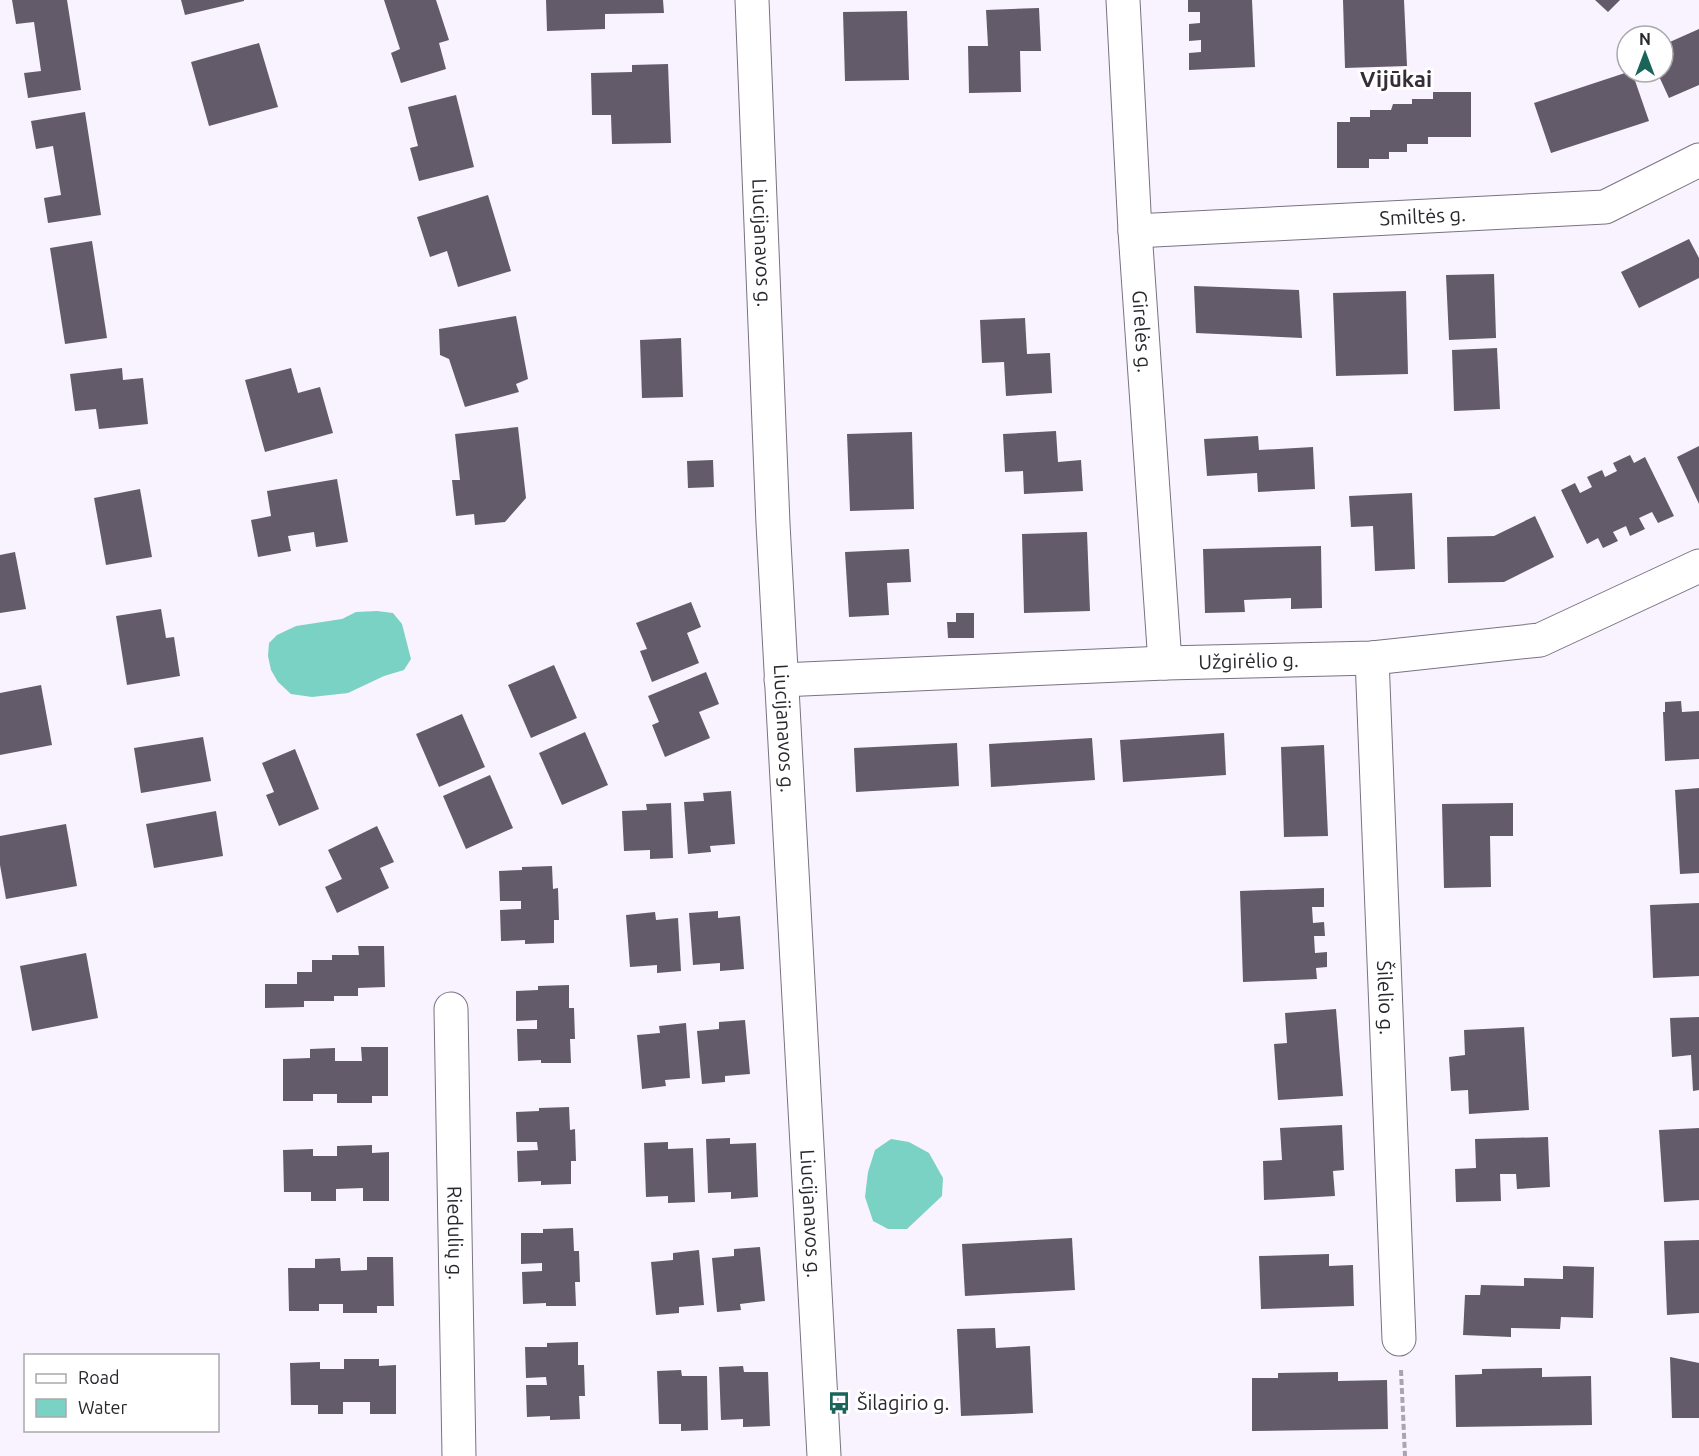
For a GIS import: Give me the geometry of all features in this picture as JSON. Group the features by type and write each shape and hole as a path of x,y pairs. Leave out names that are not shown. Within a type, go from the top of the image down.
{"street":[{"name":"Liucijanavos g.","path":"753,0 773,524 824,1456"},
{"name":"Girelės g.","path":"1123,0 1135,231 1165,663"},
{"name":"Smiltės g.","path":"1135,231 1605,207 1699,160"},
{"name":"Užgirėlio g.","path":"781,680 1165,663 1372,658 1540,640 1699,566"},
{"name":"Šilelio g.","path":"1372,658 1399,1339"},
{"name":"Riedulių g.","path":"452,1009 459,1456"}],"path":[{"path":"1399,1339 1405,1456"}],"water":[{"path":"356,612 393,613 402,624 411,659 404,670 384,676 348,693 312,697 291,694 278,682 271,670 268,656 269,643 277,635 296,626 342,619"},
{"path":"891,1139 909,1142 929,1153 943,1178 942,1196 907,1229 888,1229 873,1221 865,1197 868,1172 875,1150"}],"building":[{"path":"12,0 67,0 81,90 28,98 24,73 41,71 34,22 16,24"},
{"path":"181,0 244,0 244,1 185,15"},
{"path":"384,0 436,0 449,40 439,43 446,69 401,83 391,53 400,49"},
{"path":"546,0 663,0 664,13 605,14 605,29 547,31"},
{"path":"1188,0 1252,0 1255,67 1189,70 1189,53 1201,52 1201,40 1189,41 1189,24 1200,23 1200,12 1188,12"},
{"path":"1343,0 1404,0 1407,66 1345,68"},
{"path":"1595,0 1620,0 1608,12"},
{"path":"1039,8 1041,51 1020,51 1021,92 969,93 968,46 988,46 986,10"},
{"path":"907,11 909,80 845,81 843,12"},
{"path":"1699,29 1699,85 1669,98 1663,84 1675,84 1675,40"},
{"path":"259,43 278,107 209,126 191,62"},
{"path":"668,64 671,143 612,144 611,115 592,115 591,73 632,72 632,65"},
{"path":"1615,76 1615,84 1636,84 1649,121 1551,153 1534,103"},
{"path":"1433,92 1471,92 1471,137 1428,137 1428,144 1407,144 1407,152 1389,152 1389,159 1369,159 1369,168 1337,168 1337,122 1350,122 1350,117 1370,117 1370,110 1391,110 1393,104 1412,104 1412,99 1433,99"},
{"path":"456,95 474,167 419,181 410,148 418,146 408,107"},
{"path":"85,112 101,215 48,223 44,198 61,195 53,146 36,149 31,121"},
{"path":"488,195 511,271 458,287 447,251 430,257 417,217"},
{"path":"1689,239 1699,258 1699,278 1639,308 1621,272"},
{"path":"92,241 107,338 65,344 50,248"},
{"path":"1494,274 1496,338 1449,340 1446,275"},
{"path":"1194,286 1299,290 1302,338 1196,333"},
{"path":"1406,291 1408,374 1336,376 1333,293"},
{"path":"516,316 528,379 516,384 519,392 465,407 449,359 440,355 439,329"},
{"path":"1025,318 1027,354 1050,353 1052,393 1006,396 1004,362 982,363 980,320"},
{"path":"681,338 683,397 642,398 640,340"},
{"path":"1497,348 1500,409 1454,411 1452,350"},
{"path":"122,368 123,380 143,378 148,424 99,429 96,409 75,411 70,374"},
{"path":"291,368 298,393 320,387 333,433 265,452 245,380"},
{"path":"518,427 526,498 505,522 475,525 474,514 456,516 452,480 460,480 455,434"},
{"path":"1056,431 1058,462 1081,460 1083,491 1024,494 1023,471 1005,472 1003,434"},
{"path":"912,432 914,509 850,511 847,434"},
{"path":"1258,436 1259,450 1313,447 1315,489 1258,492 1257,473 1207,476 1204,439"},
{"path":"1699,446 1699,504 1677,457"},
{"path":"1630,455 1634,463 1645,457 1674,516 1658,523 1652,512 1639,518 1645,529 1630,536 1626,526 1613,532 1618,541 1603,548 1598,538 1587,544 1561,490 1575,483 1580,493 1592,487 1587,477 1602,470 1605,477 1617,471 1613,463"},
{"path":"713,460 714,487 688,488 687,461"},
{"path":"337,479 348,542 316,547 314,532 288,536 291,551 258,557 251,520 271,516 267,491"},
{"path":"140,489 152,557 106,565 94,498"},
{"path":"1412,493 1415,569 1375,571 1373,526 1351,527 1349,496"},
{"path":"1535,516 1554,557 1504,582 1448,583 1447,537 1494,536"},
{"path":"1087,532 1090,611 1024,613 1022,534"},
{"path":"1321,546 1322,608 1291,609 1291,598 1244,600 1245,612 1205,613 1203,549"},
{"path":"909,549 911,582 887,583 889,615 849,617 845,552"},
{"path":"15,552 26,609 0,613 0,555"},
{"path":"691,602 701,627 687,633 699,663 652,682 640,651 647,649 636,623"},
{"path":"161,609 166,638 174,637 180,676 127,685 116,616"},
{"path":"956,613 974,613 974,638 948,638 947,622 956,622"},
{"path":"554,665 577,718 531,738 508,685"},
{"path":"706,672 719,704 699,712 710,738 665,757 652,725 659,722 648,696"},
{"path":"41,685 52,745 0,755 0,693"},
{"path":"1681,701 1682,712 1699,711 1699,759 1665,761 1663,712 1665,712 1665,702"},
{"path":"462,714 485,767 439,787 416,734"},
{"path":"585,732 608,785 562,805 539,753"},
{"path":"1224,733 1226,775 1123,782 1120,740"},
{"path":"203,737 211,781 141,793 134,748"},
{"path":"1092,738 1095,780 991,787 989,744"},
{"path":"957,743 959,786 856,792 854,748"},
{"path":"1324,745 1328,836 1284,837 1281,747"},
{"path":"295,749 319,809 279,826 266,795 274,792 262,763"},
{"path":"490,775 513,828 466,849 443,796"},
{"path":"1699,788 1699,873 1680,874 1675,790"},
{"path":"731,791 735,844 710,846 711,852 688,854 684,802 704,801 703,793"},
{"path":"671,803 673,858 650,859 650,850 624,851 622,811 647,810 646,804"},
{"path":"1513,803 1513,836 1490,836 1491,887 1444,888 1442,804"},
{"path":"216,811 223,856 154,868 146,824"},
{"path":"66,824 77,886 6,899 0,865 0,836"},
{"path":"377,826 394,862 380,868 389,888 337,913 325,887 342,879 328,850"},
{"path":"552,866 553,889 558,888 559,920 554,920 554,943 525,944 525,940 501,941 500,910 521,909 521,901 500,901 499,871 522,870 522,867"},
{"path":"1324,888 1324,907 1312,907 1313,923 1324,922 1325,936 1314,936 1315,953 1327,952 1327,967 1316,968 1317,979 1243,982 1240,891"},
{"path":"1699,903 1699,976 1653,978 1650,905"},
{"path":"718,911 718,918 740,916 744,969 720,971 720,963 693,965 689,913"},
{"path":"655,912 656,920 678,918 681,971 657,973 657,965 630,967 626,915"},
{"path":"358,946 384,946 385,987 358,988 358,996 334,996 334,1001 304,1001 304,1007 265,1008 265,984 297,984 297,972 312,972 312,960 332,960 332,955 359,955"},
{"path":"86,953 98,1018 32,1031 20,966"},
{"path":"569,985 569,1008 574,1008 575,1039 570,1039 571,1063 541,1063 541,1060 518,1061 517,1029 537,1029 537,1020 516,1021 516,991 538,990 538,986"},
{"path":"1336,1009 1343,1096 1278,1100 1274,1044 1287,1043 1285,1013"},
{"path":"1699,1017 1699,1090 1693,1091 1691,1055 1672,1057 1670,1018"},
{"path":"745,1020 750,1074 725,1076 725,1082 702,1084 697,1031 719,1029 719,1022"},
{"path":"686,1023 690,1078 665,1080 666,1086 642,1089 637,1035 660,1033 659,1026"},
{"path":"1524,1027 1529,1110 1469,1114 1468,1090 1451,1091 1449,1057 1465,1055 1464,1030"},
{"path":"361,1047 388,1047 388,1096 372,1096 372,1103 337,1103 337,1094 313,1094 313,1101 283,1101 283,1059 310,1058 310,1049 335,1048 335,1061 362,1061"},
{"path":"569,1107 570,1130 575,1129 576,1161 571,1161 571,1184 541,1185 541,1181 518,1182 517,1151 538,1150 537,1142 517,1142 516,1112 539,1111 539,1108"},
{"path":"1342,1125 1344,1170 1333,1171 1335,1196 1264,1200 1263,1161 1282,1160 1280,1128"},
{"path":"1699,1128 1699,1200 1664,1202 1659,1130"},
{"path":"1548,1137 1550,1187 1517,1189 1516,1174 1500,1174 1501,1201 1456,1202 1455,1169 1476,1168 1475,1139"},
{"path":"730,1138 730,1144 756,1143 758,1197 731,1199 731,1192 708,1193 706,1139"},
{"path":"668,1142 668,1149 693,1148 695,1202 668,1203 668,1196 646,1197 644,1143"},
{"path":"372,1145 372,1153 389,1152 389,1201 363,1201 363,1188 336,1189 336,1201 311,1201 311,1192 284,1192 283,1150 313,1149 313,1156 337,1156 337,1146"},
{"path":"573,1228 574,1251 579,1251 580,1282 575,1282 576,1306 546,1306 546,1303 523,1304 522,1272 542,1271 542,1263 521,1264 521,1233 543,1233 543,1229"},
{"path":"1072,1238 1075,1290 965,1296 962,1244"},
{"path":"1699,1240 1699,1313 1667,1315 1664,1241"},
{"path":"760,1247 765,1301 740,1304 741,1310 717,1312 712,1258 734,1256 734,1249"},
{"path":"699,1250 704,1305 679,1307 679,1313 656,1315 651,1262 673,1260 673,1253"},
{"path":"1329,1254 1329,1266 1353,1265 1354,1306 1261,1309 1259,1256"},
{"path":"367,1257 393,1257 394,1306 377,1306 377,1313 343,1313 343,1304 319,1304 319,1311 289,1311 288,1268 315,1268 315,1259 340,1258 341,1271 367,1270"},
{"path":"1563,1266 1594,1267 1593,1318 1561,1317 1560,1329 1511,1328 1511,1337 1463,1335 1465,1295 1480,1295 1481,1285 1524,1286 1524,1278 1563,1279"},
{"path":"995,1328 996,1348 1030,1346 1033,1413 961,1416 957,1329"},
{"path":"578,1342 578,1365 584,1365 585,1396 579,1396 580,1419 550,1420 550,1416 527,1417 526,1385 547,1385 546,1377 526,1378 525,1347 547,1347 547,1343"},
{"path":"1670,1357 1699,1363 1699,1418 1672,1418"},
{"path":"344,1359 379,1359 379,1366 396,1365 396,1414 370,1414 370,1402 343,1402 343,1414 318,1414 318,1405 291,1405 290,1363 320,1362 320,1369 344,1369"},
{"path":"743,1366 744,1372 768,1372 770,1426 743,1427 743,1419 721,1420 719,1367"},
{"path":"1542,1368 1542,1377 1591,1376 1592,1425 1456,1427 1455,1375 1482,1374 1482,1369"},
{"path":"681,1370 682,1376 707,1376 708,1430 681,1431 681,1424 659,1424 657,1371"},
{"path":"1338,1372 1338,1381 1387,1380 1388,1429 1252,1431 1252,1378 1278,1378 1278,1373"}],"place":[{"name":"Šilagirio g.","path":"839,1403"}],"district":[{"name":"Vijūkai","path":"1396,79"}]}
